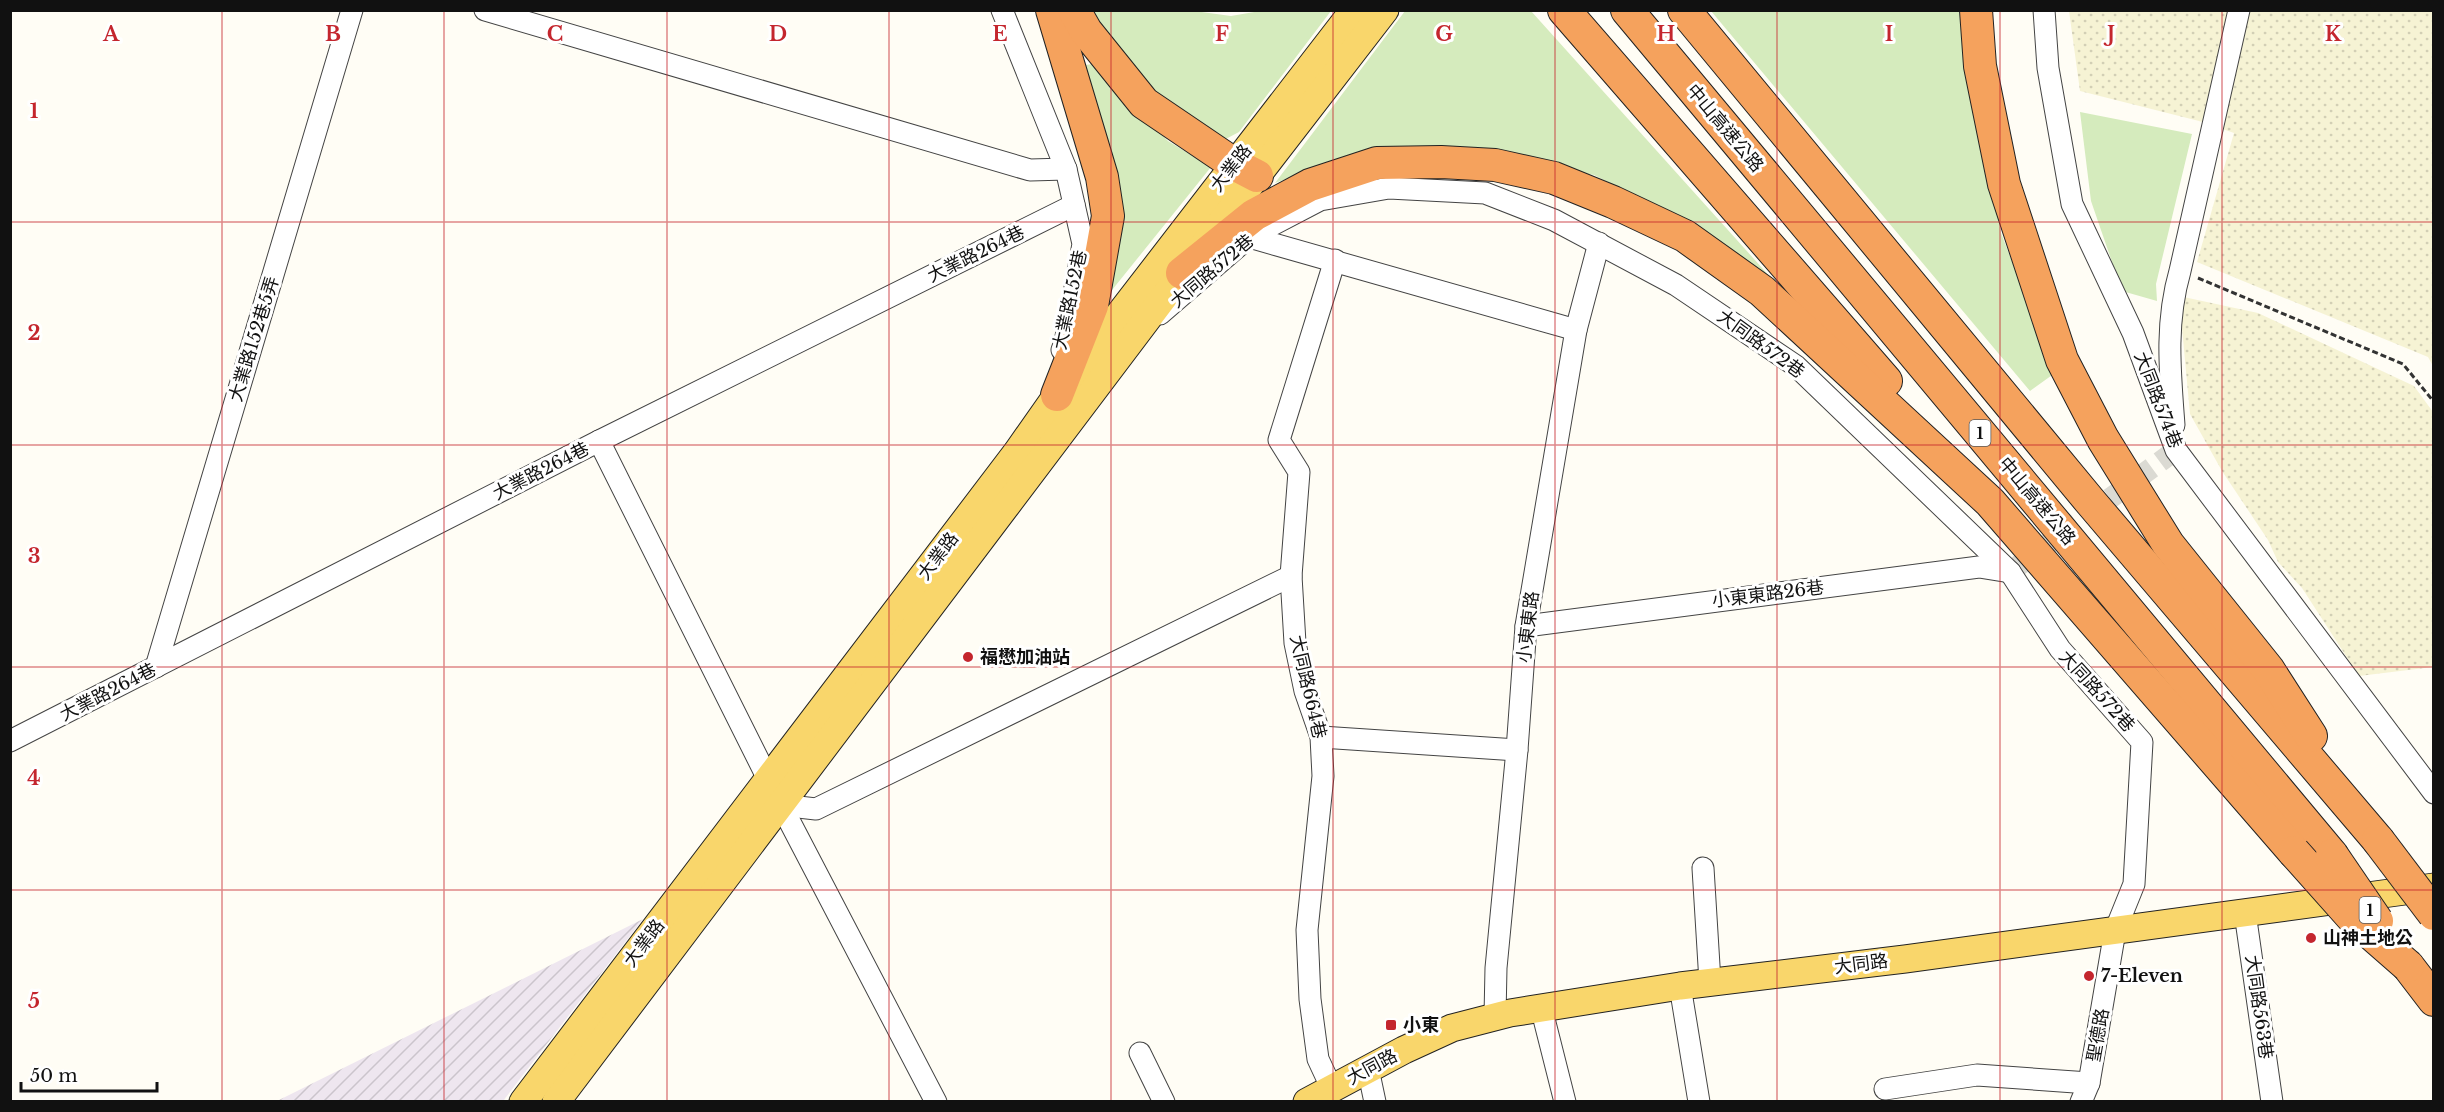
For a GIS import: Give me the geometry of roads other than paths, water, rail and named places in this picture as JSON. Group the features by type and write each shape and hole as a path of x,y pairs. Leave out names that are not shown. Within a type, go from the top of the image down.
{"highway":[{"path":"1052,10 1102,177 1108,216 1092,306 1057,395"},
{"path":"1074,10 1086,31 1144,103 1245,170"},
{"path":"1564,10 2294,852 2352,917 2408,966"},
{"name":"中山高速公路","path":"1627,10 2332,855 2433,1000"},
{"name":"1","path":"1684,10 2089,500 2378,840 2433,914"},
{"path":"1976,10 1980,66 2004,183 2062,360 2103,439 2168,544 2268,669 2378,840"},
{"path":"1182,273 1254,214 1310,185 1377,163 1441,162 1495,165 1554,178 1613,202 1685,236 1762,291 1990,501"}],"main road":[{"name":"大業路","path":"523,1101 781,805 1182,273 1245,170 1354,10"},
{"name":"大業路","path":"556,1101 769,778 1017,452 1057,395 1245,170 1385,10"},
{"name":"大同路","path":"1307,1101 1452,1028 1495,1016 1541,1007 1680,986 2115,931 2433,887"}],"street":[{"name":"大業路152巷5弄","path":"156,667 352,10"},
{"path":"485,10 1029,170 1066,170"},
{"name":"大業路152巷","path":"1002,10 1066,170 1083,244 1065,342 1017,452"},
{"name":"大同路574巷","path":"2044,10 2048,68 2072,204 2133,333 2176,450 2433,793"},
{"path":"2176,450 2168,354 2172,298 2239,10"},
{"name":"大同路572巷","path":"1137,334 1250,237 1320,200 1389,188 1485,193 1554,220 1676,285 1796,366 2010,572 2060,649 2142,742 2134,884 2115,931"},
{"name":"大業路264巷","path":"10,741 599,441 1074,206"},
{"path":"1250,237 1576,330"},
{"name":"小東東路","path":"1495,1016 1496,968 1517,750 1526,626 1576,330 1599,243"},
{"name":"大同路664巷","path":"1332,1089 1317,1059 1310,999 1308,942 1323,776 1321,737 1305,691 1295,644 1291,576 1299,472 1279,440 1335,260"},
{"path":"599,441 781,805 936,1101"},
{"name":"小東東路26巷","path":"1526,626 1979,567 2010,572"},
{"path":"781,805 816,809 1291,576"},
{"path":"1321,737 1517,750"},
{"path":"1703,868 1710,982"},
{"name":"大同路563巷","path":"2245,913 2272,1101"},
{"name":"聖德路","path":"2085,1092 2115,931"},
{"path":"1680,986 1699,1101"},
{"path":"1541,1007 1565,1101"},
{"path":"1140,1053 1164,1101"},
{"path":"1368,1069 1376,1101"},
{"path":"1885,1089 1977,1075 2085,1092"}],"tunnel":[{"path":"2010,572 2176,450"}],"place":[{"name":"福懋加油站","path":"968,657"},
{"name":"山神土地公","path":"2311,938"},
{"name":"7-Eleven","path":"2089,976"},
{"name":"小東","path":"1391,1025"}]}
